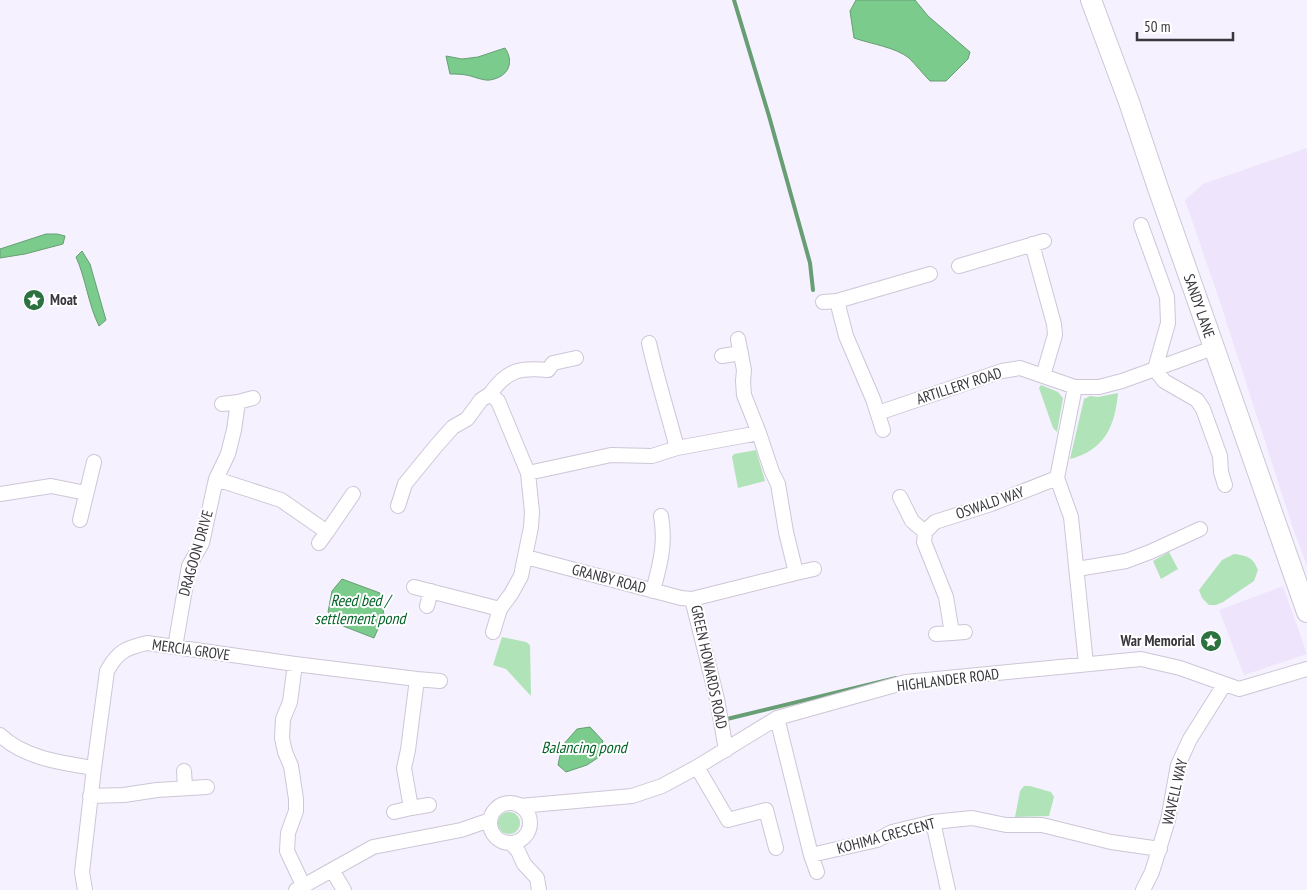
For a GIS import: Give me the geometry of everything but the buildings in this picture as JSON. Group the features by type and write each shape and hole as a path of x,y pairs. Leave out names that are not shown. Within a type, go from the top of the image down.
{"street":[{"name":"SANDY LANE","path":"1091,0 1130,102 1213,348 1307,612"},
{"path":"1141,225 1166,298 1168,323 1156,369 1164,381 1197,400 1203,409 1220,456 1221,472 1225,485"},
{"path":"959,266 1038,243 1055,334 1043,376"},
{"path":"823,302 837,301 930,274"},
{"path":"837,301 846,336 878,413 883,430"},
{"path":"649,343 656,377 665,399 677,448"},
{"path":"722,356 739,346 744,370 742,381 744,395 778,484 786,532 796,573"},
{"name":"ARTILLERY ROAD","path":"878,413 1002,371 1020,368 1075,387 1099,387 1122,381 1213,348"},
{"path":"398,506 405,484 436,446 453,428 467,419 481,400 490,394 508,374 525,368 548,370 553,363 576,358"},
{"path":"1075,387 1057,478 1071,517 1086,664"},
{"path":"490,394 498,401 528,473 532,512 526,557 521,576 500,609 493,632"},
{"path":"222,404 253,398"},
{"name":"DRAGOON DRIVE","path":"175,647 189,566 202,543 216,478 228,454 238,402"},
{"path":"528,473 612,454 652,456 677,448 759,433"},
{"path":"80,520 94,462"},
{"path":"216,478 281,500 323,537 353,494"},
{"name":"OSWALD WAY","path":"926,532 935,522 991,504 1057,478"},
{"path":"0,494 51,486 86,493"},
{"path":"900,497 912,521 926,532 924,542 959,633 936,634"},
{"path":"653,591 663,551 658,529 660,516"},
{"path":"1077,569 1126,561 1200,529"},
{"name":"GRANBY ROAD","path":"526,557 680,598 692,599"},
{"name":"GREEN HOWARDS ROAD","path":"726,750 717,699 692,599 814,569"},
{"path":"414,587 500,609"},
{"path":"427,606 431,590"},
{"name":"MERCIA GROVE","path":"85,890 82,872 107,671 113,659 127,647 147,643 295,664 440,681"},
{"name":"HIGHLANDER ROAD","path":"524,810 546,804 632,796 662,786 726,750 777,718 906,682 1141,659 1180,668 1239,689 1307,669"},
{"path":"295,664 290,702 283,720 282,738 290,766 296,799 296,811 288,833 287,851 299,888 373,847 472,827 490,826"},
{"path":"411,808 404,768 417,679"},
{"name":"WAVELL WAY","path":"1143,890 1160,849 1168,820 1178,765 1190,739 1224,685"},
{"path":"777,718 811,855 817,872"},
{"path":"1,737 40,758 57,763 94,768"},
{"path":"697,767 728,820 766,810 776,848"},
{"path":"184,770 185,788"},
{"path":"90,796 124,795 157,790 207,787"},
{"path":"490,826 496,809 501,805 507,803 524,810 530,827 528,833 516,846"},
{"path":"394,812 429,805"},
{"name":"KOHIMA CRESCENT","path":"811,855 876,840 892,832 934,822 972,818 1006,826 1042,825 1111,842 1160,849"},
{"path":"934,822 948,890"},
{"path":"490,826 500,841 516,846 524,864 537,878 539,890"},
{"path":"332,870 344,890"}],"shaded area":[{"path":"1307,148 1307,566 1185,200 1203,184"},
{"path":"1041,385 1058,392 1063,398 1057,432 1053,428 1039,388"},
{"path":"1118,393 1114,416 1106,435 1092,450 1070,459 1084,399 1090,396 1098,397"},
{"path":"756,450 765,481 738,488 732,457 734,454"},
{"path":"1169,552 1178,569 1161,579 1153,561"},
{"path":"1234,554 1246,557 1254,562 1258,570 1254,581 1223,602 1209,605 1202,598 1199,590 1222,560"},
{"path":"1283,586 1307,654 1244,675 1219,610"},
{"path":"502,637 526,642 530,645 531,696 506,669 493,665"},
{"path":"1024,786 1051,792 1054,797 1049,816 1015,817 1020,791"},
{"path":"509,812 517,815 520,823 517,831 509,834 501,831 498,823 501,815"}],"water":[{"path":"856,0 915,0 928,16 970,52 968,59 946,81 930,81 903,54 890,48 854,38 850,11"},
{"path":"505,48 509,64 505,73 501,76 487,80 450,74 446,56 462,59 478,57"},
{"path":"46,234 65,236 63,244 25,254 0,258 0,249"},
{"path":"82,251 90,264 106,320 99,326 76,257"},
{"name":"Reed bed / settlement pond","path":"342,579 380,593 384,615 374,638 343,626 328,612 332,591"},
{"name":"Balancing pond","path":"590,727 603,741 599,757 587,765 566,772 558,765 562,746 577,729"}],"waterway":[{"path":"734,0 810,263 813,290"},
{"path":"723,720 896,678"}],"place":[{"name":"Moat","path":"34,300"},
{"name":"War Memorial","path":"1211,641"}]}
